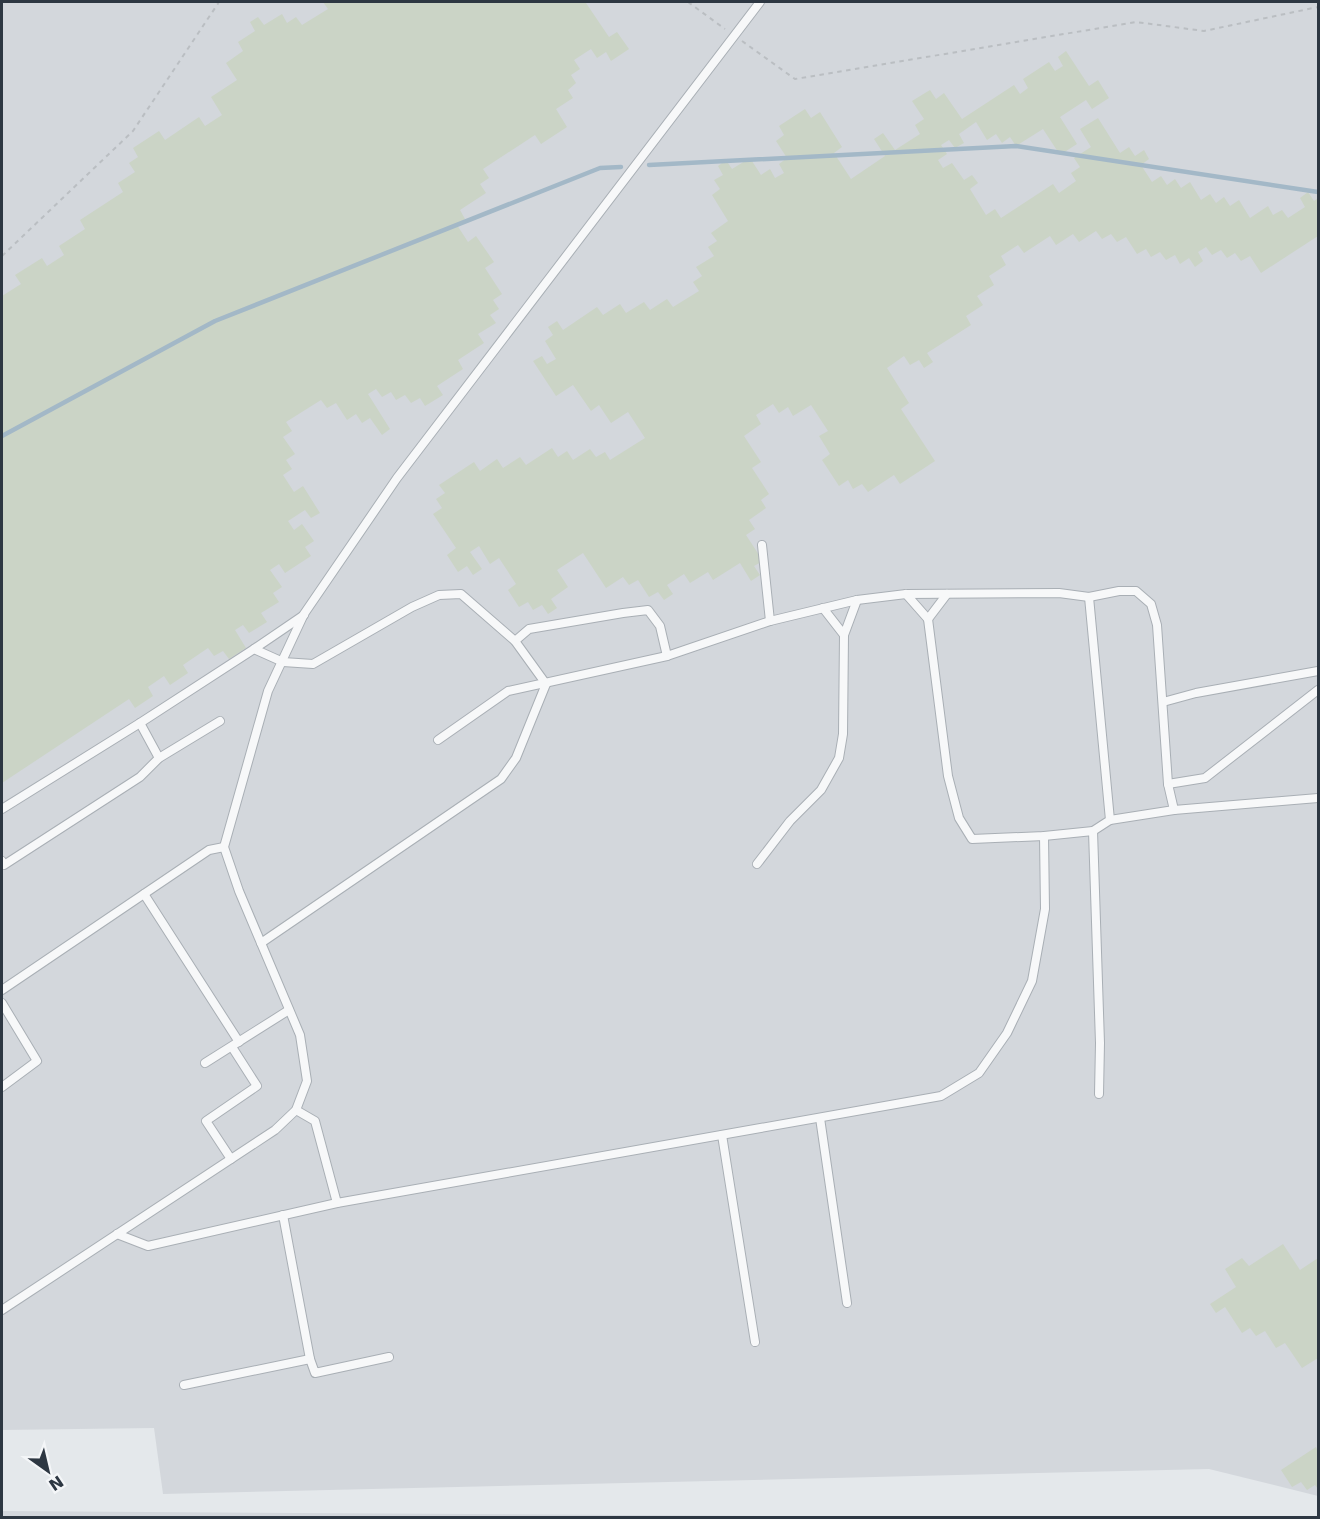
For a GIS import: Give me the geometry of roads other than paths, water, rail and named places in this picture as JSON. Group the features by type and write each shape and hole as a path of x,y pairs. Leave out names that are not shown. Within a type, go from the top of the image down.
{"lane":[{"path":"2,1310 275,1131 296,1110 307,1081 300,1035 239,891 224,846 268,691 304,615 398,478 760,2"},
{"path":"762,545 770,621"},
{"path":"438,740 508,691 667,656 770,621 857,600 906,594 1059,593 1089,597 1119,591 1136,591 1151,604 1157,625 1168,784 1174,810"},
{"path":"254,649 283,662 313,664 439,595 461,594 515,641 546,684"},
{"path":"906,594 928,619 948,776 959,818 972,839 1094,831 1110,820 1174,810 1318,798"},
{"path":"928,619 947,594"},
{"path":"1089,597 1110,820"},
{"path":"757,864 790,821 821,790 839,758 843,734 844,635 857,600"},
{"path":"823,608 844,635"},
{"path":"515,641 529,629 623,612 648,610 660,626 667,656"},
{"path":"2,808 140,723 304,615"},
{"path":"1163,702 1216,689 1318,671"},
{"path":"261,943 501,779 516,758 546,684"},
{"path":"1168,784 1205,778 1318,690"},
{"path":"2,861 4,865 140,777 159,758 220,722"},
{"path":"140,723 159,758"},
{"path":"1094,831 1100,1043 1099,1094"},
{"path":"117,1234 148,1246 337,1203 941,1096 979,1073 1007,1033 1032,981 1045,909 1044,836"},
{"path":"2,990 209,850 224,846"},
{"path":"144,894 235,1045 257,1086 206,1121 231,1159"},
{"path":"2,1003 37,1061 2,1087"},
{"path":"205,1063 290,1010"},
{"path":"296,1110 315,1121 337,1203"},
{"path":"820,1118 847,1303"},
{"path":"722,1135 755,1342"},
{"path":"284,1215 310,1359 315,1373 389,1357"},
{"path":"184,1385 310,1359"}],"waterway":[{"path":"649,165 1016,146 1318,192"},
{"path":"2,436 215,321 600,168 621,167"}]}
